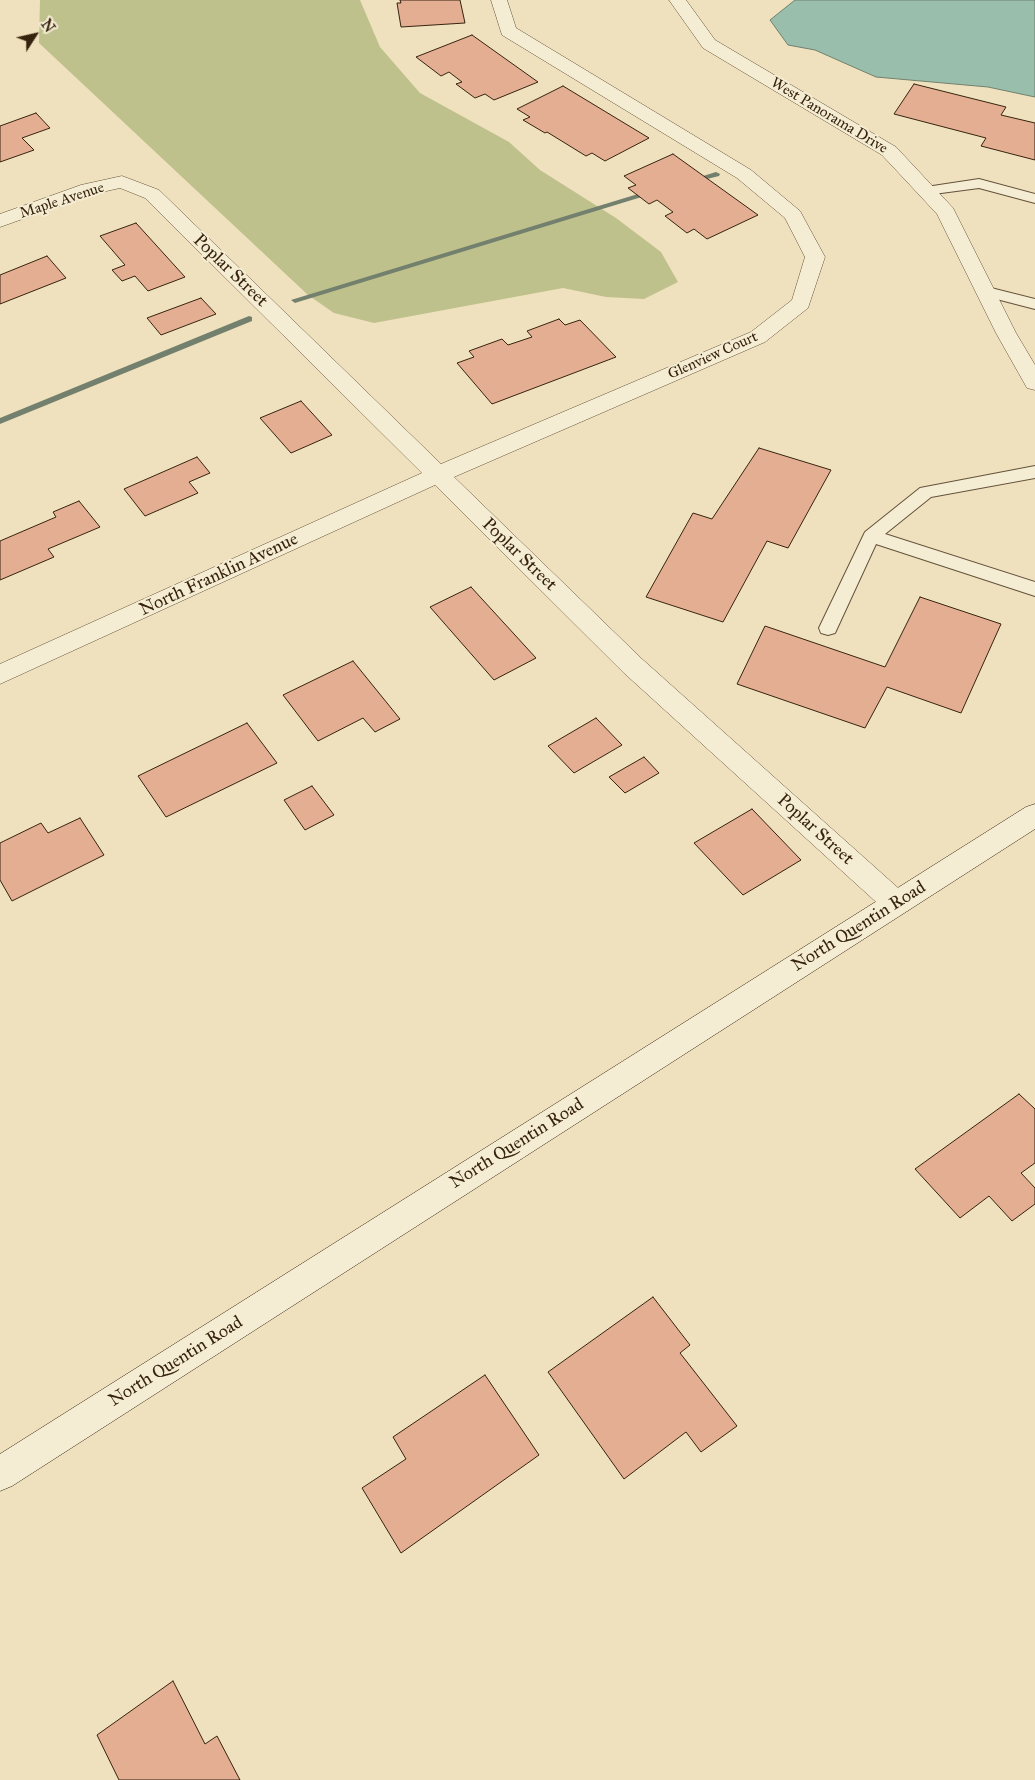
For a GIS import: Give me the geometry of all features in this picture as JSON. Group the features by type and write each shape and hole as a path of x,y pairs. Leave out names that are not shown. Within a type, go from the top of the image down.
{"street":[{"name":"Glenview Court","path":"437,475 758,337 801,303 815,257 793,214 744,174 508,31 499,0"},
{"name":"West Panorama Drive","path":"677,0 709,44 889,151 946,212 1006,333 1035,383"},
{"name":"Maple Avenue","path":"0,221 88,189 122,182 152,194"},
{"name":"Poplar Street","path":"152,194 632,666 896,903"},
{"name":"North Franklin Avenue","path":"0,675 437,475"},
{"name":"North Quentin Road","path":"0,1474 1035,815"}],"lane":[{"path":"926,191 979,183 1035,199"},
{"path":"987,292 1035,304"},
{"path":"828,628 871,536 926,492 1035,472"},
{"path":"871,536 1035,589"}],"green space":[{"path":"40,0 360,0 380,47 420,93 509,142 540,170 616,218 661,252 678,282 644,299 606,297 563,288 374,323 334,313 308,295 39,43"}],"shaded area":[{"path":"795,0 1035,0 1035,97 988,87 876,77 815,50 788,45 770,20"}],"building":[{"path":"400,0 460,0 465,23 401,27 397,3 401,3"},
{"path":"472,35 538,82 494,100 485,94 475,98 456,84 462,82 449,72 441,76 416,57"},
{"path":"914,84 1006,107 1001,115 1035,123 1035,160 981,146 986,138 894,114"},
{"path":"563,86 649,138 605,161 592,153 586,156 523,120 530,117 517,109"},
{"path":"36,113 50,128 22,138 34,150 0,162 0,126"},
{"path":"673,154 758,215 707,239 694,229 687,233 665,216 673,212 657,200 649,204 628,188 636,185 624,176"},
{"path":"136,223 185,277 148,291 135,276 122,281 112,270 125,265 100,236"},
{"path":"47,256 66,278 0,304 0,275"},
{"path":"201,298 216,314 161,335 147,318"},
{"path":"559,319 565,325 580,320 616,357 492,404 457,363 474,357 469,351 502,339 508,345 532,337 527,331"},
{"path":"301,401 332,435 291,453 260,418"},
{"path":"759,448 831,470 788,548 767,541 723,622 646,597 693,513 712,519"},
{"path":"197,457 210,473 189,482 198,493 145,516 124,489"},
{"path":"79,501 100,527 48,549 54,557 0,580 0,541 56,517 53,512"},
{"path":"471,587 536,658 494,680 430,607"},
{"path":"920,597 1001,624 961,713 887,687 865,728 737,684 765,626 885,667"},
{"path":"353,661 400,719 375,732 363,718 318,741 283,695"},
{"path":"596,718 622,745 574,773 548,746"},
{"path":"247,723 277,763 166,817 138,776"},
{"path":"644,757 659,773 625,793 609,777"},
{"path":"312,786 334,815 305,830 284,800"},
{"path":"752,809 801,860 743,895 694,843"},
{"path":"80,818 104,855 12,901 0,880 0,843 41,823 48,833"},
{"path":"1019,1094 1035,1109 1035,1163 1021,1173 1035,1188 1035,1204 1012,1221 989,1196 960,1218 915,1169"},
{"path":"653,1297 690,1345 680,1353 737,1426 701,1452 686,1432 624,1479 548,1372"},
{"path":"485,1375 539,1455 401,1553 362,1488 406,1459 393,1437"},
{"path":"173,1681 205,1744 217,1736 240,1780 119,1780 97,1735"}],"waterway":[{"path":"691,181 716,174"},
{"path":"295,300 654,192"},
{"path":"0,421 249,319"}]}
